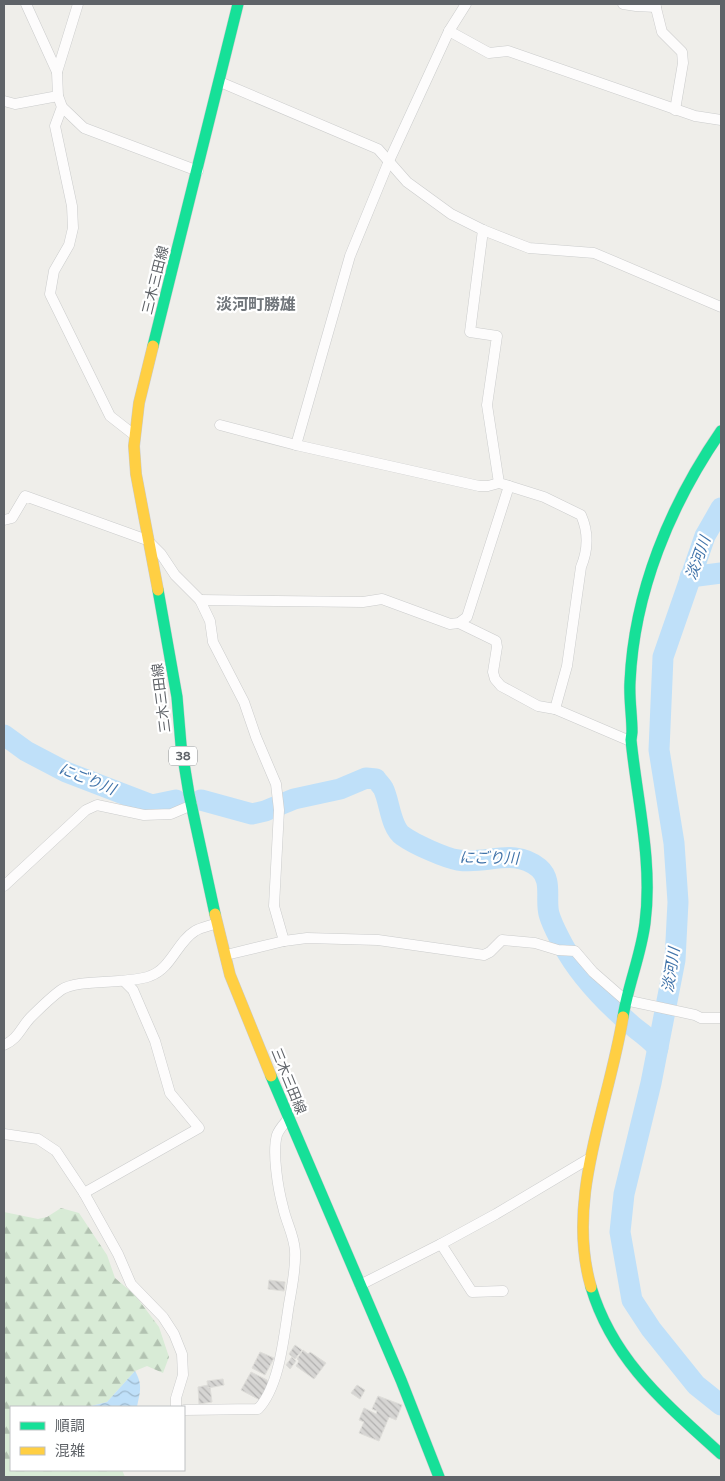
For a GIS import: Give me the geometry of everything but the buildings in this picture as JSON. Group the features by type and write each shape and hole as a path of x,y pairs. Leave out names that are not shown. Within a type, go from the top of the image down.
{"main road":[{"name":"三木三田線","path":"238,4 139,403 133,447 136,474 170,655 181,745 192,805 230,975 288,1119 401,1380 439,1477"},
{"path":"721,431 687,484 654,559 634,641 630,696 632,732 630,741 637,779 647,888 645,923 625,1000 617,1048 590,1158 583,1214 583,1248 588,1277 606,1330 625,1359 645,1384 721,1454"}],"street":[{"path":"26,4 57,72"},
{"path":"78,4 57,72 58,96 62,106 84,128 198,171"},
{"path":"296,445 350,256 389,161 449,31 466,4"},
{"path":"623,4 636,6 655,5 662,32 682,52 683,63 675,110"},
{"path":"449,31 489,53 508,51 675,110 695,116 721,120"},
{"path":"220,82 378,149 407,182 451,214 483,230 529,248 594,253 721,307"},
{"path":"4,102 15,104 58,96"},
{"path":"62,106 55,126 72,206 73,228 69,245 54,271 50,294 110,416 134,434"},
{"path":"200,600 363,602 382,599 450,624 459,623 467,617 504,485 487,405 497,336 470,332 483,230"},
{"path":"220,425 296,445 479,486 504,485 544,497 582,516 587,528 586,553 580,567 567,666 555,709"},
{"path":"4,520 12,518 25,496 147,540 161,554 175,575 200,600 210,621 213,642 244,702 256,737 276,784 279,810 274,906 284,941"},
{"path":"459,623 496,641 497,647 493,672 495,679 501,686 538,706 555,709 630,741"},
{"path":"4,886 86,810 97,805 144,815 171,814 192,805"},
{"path":"4,1045 13,1041 29,1019 62,989 74,985 143,978 161,971 182,943 195,931 217,923"},
{"path":"226,954 284,941 307,938 378,940 484,955 490,952 502,940 535,944 558,950 575,951 593,972 625,1000 695,1015 701,1018 721,1018"},
{"path":"84,1193 199,1128 170,1093 155,1041 133,990 124,981"},
{"path":"185,1410 258,1409 263,1404 273,1382 283,1346 295,1266 295,1250 283,1207 276,1161 278,1134 288,1119"},
{"path":"4,1134 38,1139 56,1151 84,1193 118,1254 131,1284 163,1317 174,1334 182,1354 184,1375 176,1398 176,1406"},
{"path":"360,1285 441,1244 590,1158"},
{"path":"441,1244 472,1292 503,1291"}],"green space":[{"path":"61,1208 79,1213 107,1255 115,1278 135,1295 159,1327 169,1357 163,1373 147,1366 135,1371 107,1402 91,1406 10,1406 10,1471 122,1471 125,1477 4,1477 4,1212 38,1219 47,1217"}],"water":[{"path":"135,1371 140,1385 137,1406 91,1406 107,1402"}],"waterway":[{"name":"淡河川","path":"721,508 705,536 663,657 659,750 674,843 678,902 675,960 651,1083 624,1194 620,1232 632,1300 651,1329 696,1385 721,1405"},
{"path":"690,577 721,573"},
{"name":"にごり川","path":"4,735 26,751 66,772 152,805 176,800"},
{"name":"にごり川","path":"201,800 252,814 265,811 294,799 340,789 366,778 376,779 385,793 395,827 403,836 414,843 438,854 458,860 510,858 530,862 539,868 546,878 550,918 570,957 605,1000 658,1048"}],"traffic: fast":[{"path":"153,346 238,4"},
{"path":"623,1017 643,935 647,900 646,854 631,740 630,688 633,648 647,583 658,550 686,489 721,431"},
{"path":"158,590 177,697 181,745 189,794 215,914"},
{"path":"271,1076 401,1380 439,1477"},
{"path":"591,1287 601,1313 627,1359 661,1399 721,1454"}],"traffic: slow":[{"path":"153,346 139,403 134,446 136,474 158,590"},
{"path":"215,914 230,975 271,1076"},
{"path":"591,1287 584,1253 583,1220 586,1186 623,1017"}],"district":[{"name":"淡河町勝雄","path":"256,304"}]}
